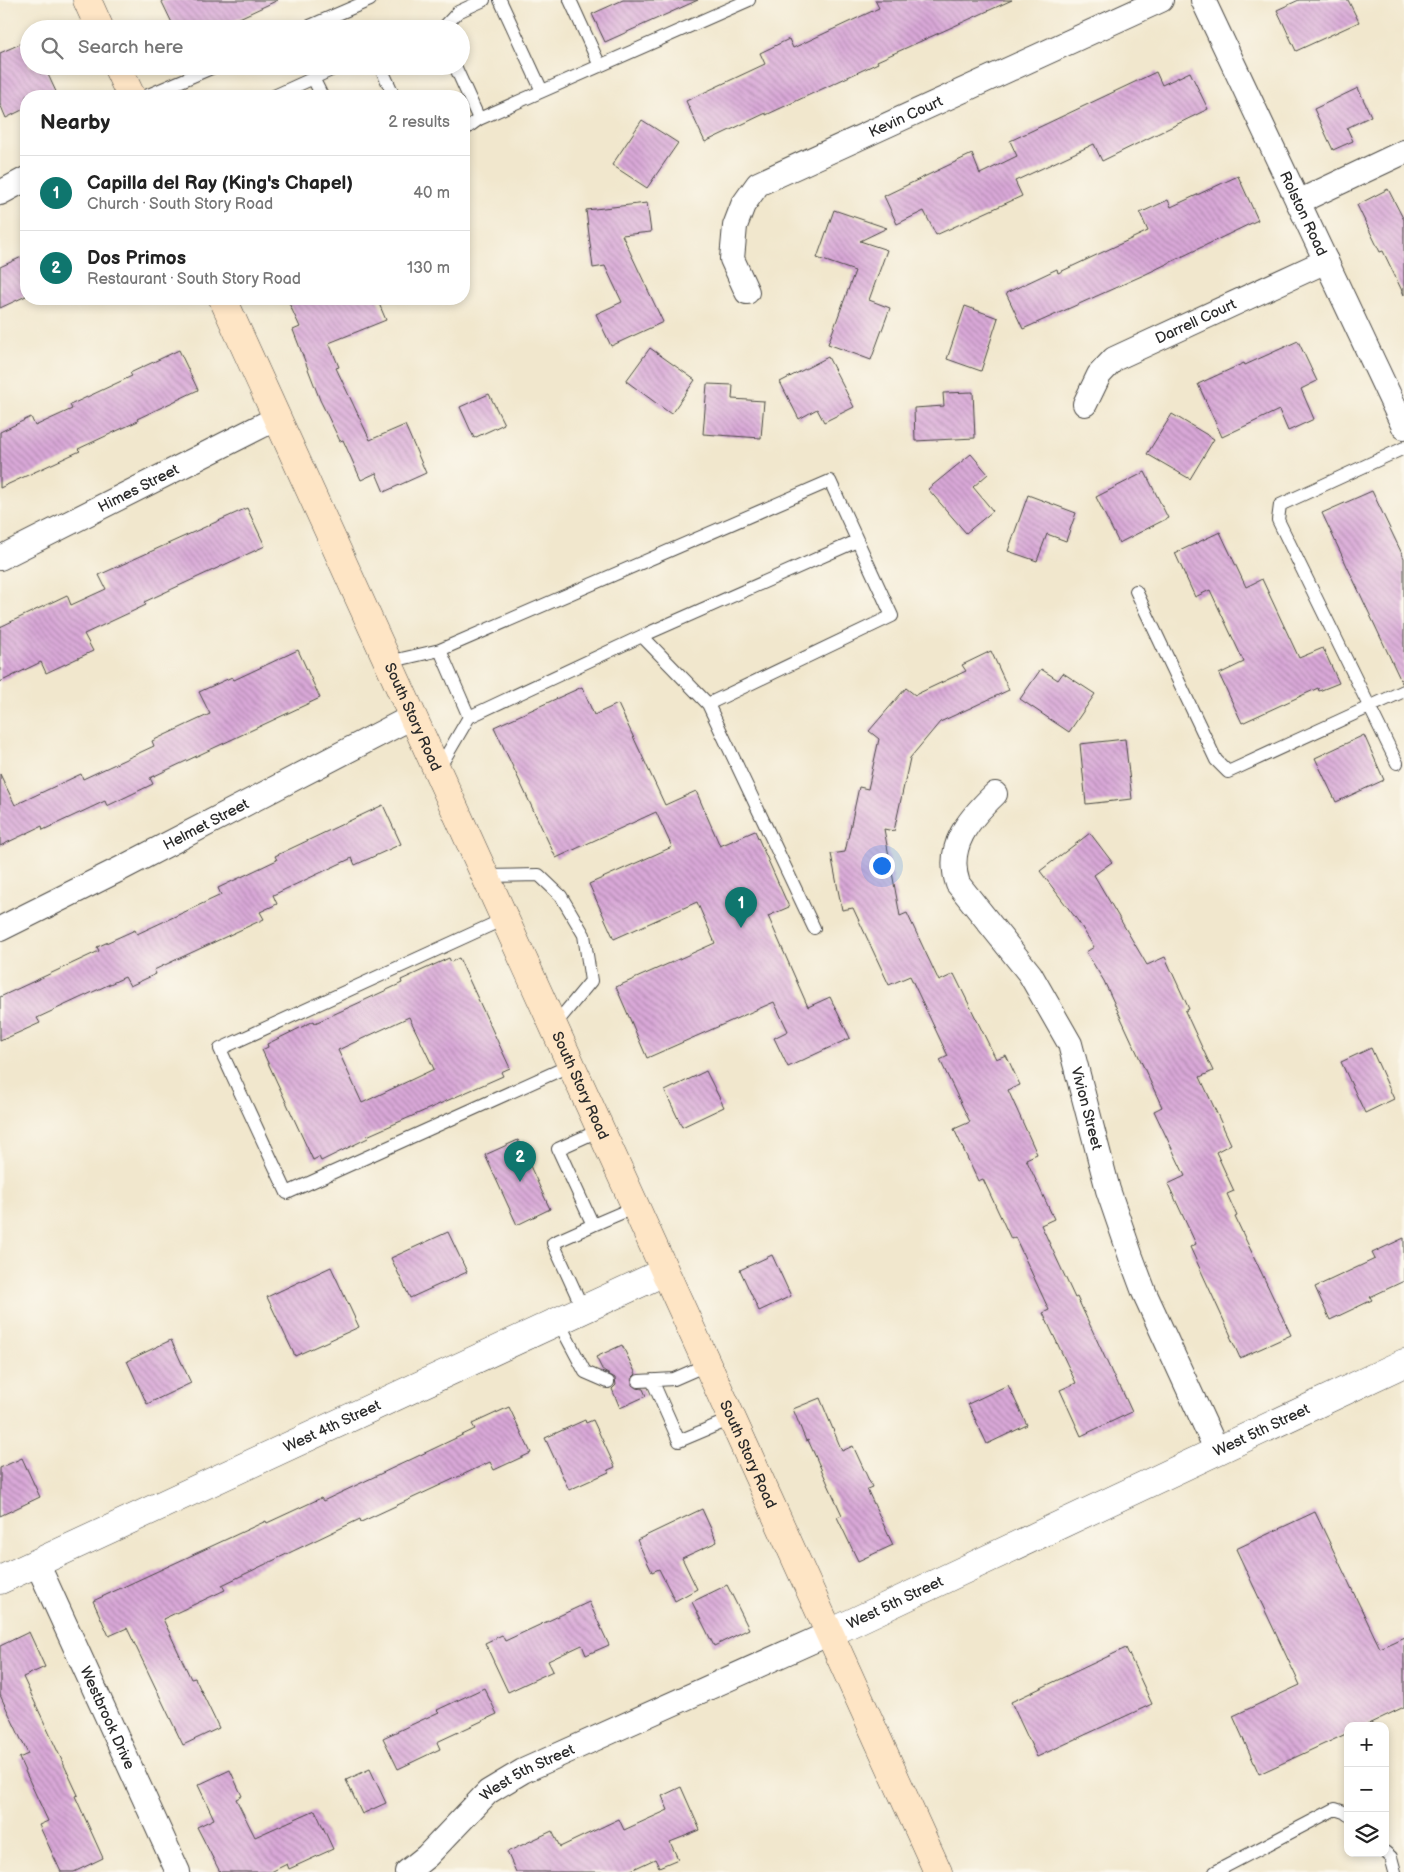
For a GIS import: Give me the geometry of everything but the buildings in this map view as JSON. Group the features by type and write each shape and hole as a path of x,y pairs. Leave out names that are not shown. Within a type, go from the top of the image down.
{"main road":[{"path":"87,0 96,20"},
{"path":"121,75 128,90"},
{"name":"South Story Road","path":"226,305 828,1634 938,1872"}],"street":[{"name":"Kevin Court","path":"747,292 732,259 735,226 743,205 758,184 1161,0"},
{"name":"Rolston Road","path":"1203,0 1404,427"},
{"path":"1298,202 1404,152"},
{"path":"0,193 20,182"},
{"name":"Darrell Court","path":"1085,404 1098,374 1114,359 1326,261"},
{"name":"Himes Street","path":"0,558 277,418"},
{"name":"Helmet Street","path":"0,929 122,868 412,717"},
{"name":"Vivion Street","path":"995,794 975,813 961,835 954,861 954,873 958,884 1030,974 1070,1044 1108,1190 1128,1249 1144,1292 1217,1451"},
{"name":"West 4th Street","path":"0,1580 664,1272"},
{"name":"West 5th Street","path":"406,1872 426,1856 488,1792 523,1771 828,1634 1404,1363"},
{"name":"Westbrook Drive","path":"37,1563 178,1872"}],"lane":[{"path":"324,20 370,0"},
{"path":"451,20 458,12 484,0"},
{"path":"500,0 542,91"},
{"path":"570,0 600,66"},
{"path":"470,126 479,119 749,0"},
{"path":"160,90 195,75"},
{"path":"287,90 320,75"},
{"path":"384,75 391,90"},
{"path":"459,75 466,90"},
{"path":"313,78 319,90"},
{"path":"470,99 479,119"},
{"path":"1396,763 1278,520 1280,505 1404,448"},
{"path":"388,662 440,650 830,482 892,616 708,704"},
{"path":"437,771 469,717 642,636 858,542"},
{"path":"1136,591 1216,760 1228,772 1404,691"},
{"path":"642,636 708,704 814,928"},
{"path":"440,650 469,717"},
{"path":"485,876 539,876 561,896 584,935 591,980 553,1028"},
{"path":"504,919 220,1049 287,1194 570,1065"},
{"path":"593,1225 558,1149 600,1130"},
{"path":"584,1309 553,1243 635,1207"},
{"path":"558,1321 585,1372 608,1382"},
{"path":"706,1365 674,1379 646,1380 679,1442 731,1419"},
{"path":"1215,1872 1335,1809 1344,1812"},
{"path":"1389,1856 1395,1872"}],"place":[{"name":"Capilla del Ray (King's Chapel)","path":"741,928"},
{"name":"Dos Primos","path":"520,1182"}]}
